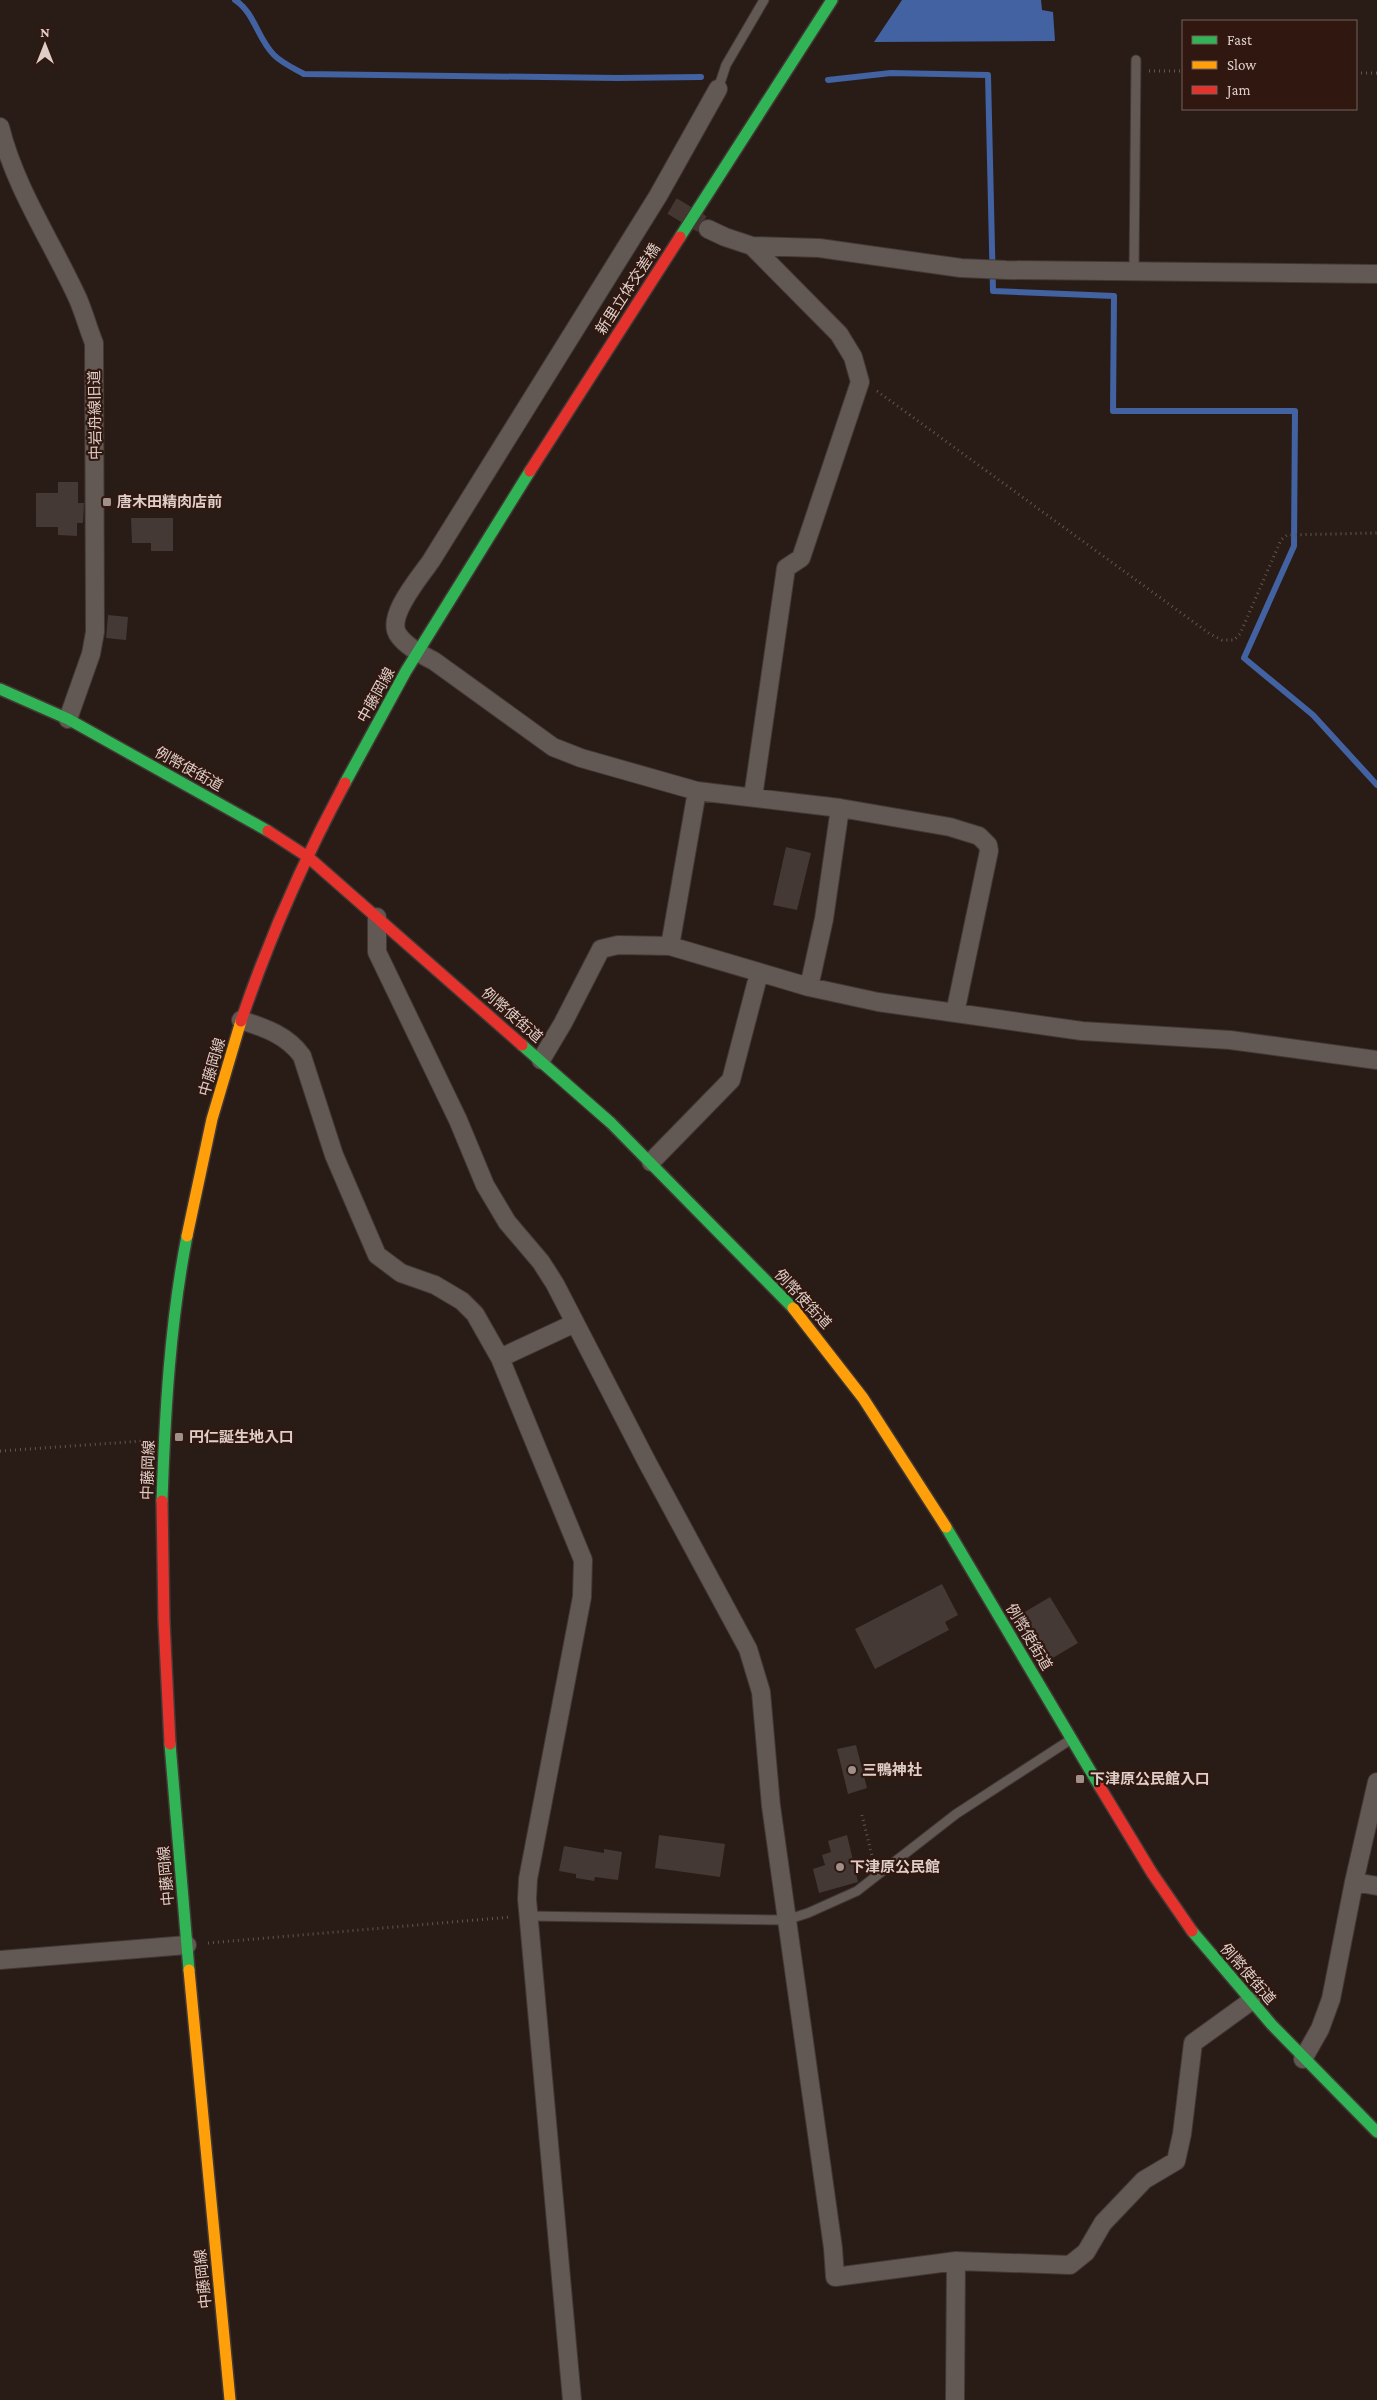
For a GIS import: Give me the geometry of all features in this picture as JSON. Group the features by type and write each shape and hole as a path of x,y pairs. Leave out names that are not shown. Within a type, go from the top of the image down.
{"main road":[{"name":"新里立体交差橋","path":"451,596 832,0"},
{"name":"中藤岡線","path":"230,2400 207,2174 172,1775 163,1612 161,1528 164,1440 175,1308 187,1228 204,1153 241,1020 276,928 308,857 360,754 417,652 451,596"},
{"name":"例幣使街道","path":"0,689 68,720 245,817 308,857 540,1060 651,1162 792,1308 846,1373 877,1416 936,1509 1072,1739 1175,1908 1208,1951 1303,2059 1377,2132"}],"street":[{"path":"718,89 665,201 406,597 396,615 394,626 398,636 417,652 434,661 553,747 581,758 697,792 840,808 950,827 979,836 988,845 986,864 955,1013"},
{"name":"中岩舟線旧道","path":"0,127 6,150 17,176 79,300 94,343 95,632 91,654 68,720"},
{"path":"708,228 725,238 752,246 819,248 961,268 1134,272 1377,274"},
{"path":"752,246 839,334 853,357 860,382 801,558 786,568 753,797"},
{"path":"670,946 697,792"},
{"path":"809,987 824,919 840,808"},
{"path":"377,917 376,952 458,1120 485,1185 507,1222 541,1262 576,1323 748,1649 760,1692 771,1806 833,2248 835,2277 956,2261 1070,2265 1086,2252 1103,2222 1144,2180 1176,2161 1182,2134 1192,2043 1251,2001"},
{"path":"540,1060 563,1023 601,948 618,945 670,946 809,987 878,1002 1082,1031 1230,1040 1377,1060"},
{"path":"651,1162 731,1080 759,972"},
{"path":"241,1020 284,1037 295,1046 302,1056 334,1155 377,1255 401,1273 435,1285 462,1301 475,1314 500,1358 583,1560 582,1597 528,1879 527,1916 572,2400"},
{"path":"500,1358 576,1323"},
{"path":"1303,2059 1320,2029 1331,1999 1354,1882 1377,1782"},
{"path":"1354,1882 1377,1886"},
{"path":"0,1960 187,1945"},
{"path":"955,2400 956,2261"}],"lane":[{"path":"718,89 726,65 764,0"},
{"path":"1134,272 1136,60"},
{"path":"527,1916 786,1920 808,1913 857,1891 956,1814 1072,1739"}],"path":[{"path":"1136,70 1182,71"},
{"path":"1357,73 1377,73"},
{"path":"860,382 869,386 1202,628 1222,640 1234,640 1240,634 1281,540 1287,535 1377,534"},
{"path":"0,1451 164,1440"},
{"path":"862,1815 877,1877"},
{"path":"187,1945 527,1916"}],"water":[{"path":"902,0 1041,0 1042,10 1053,12 1055,41 874,42"}],"building":[{"path":"58,482 78,482 78,503 84,503 83,523 77,523 77,536 58,535 58,527 36,527 36,493 58,493"},
{"path":"131,518 173,518 173,551 151,551 151,543 132,543"},
{"path":"108,615 128,617 126,640 106,638"},
{"path":"786,847 811,853 797,910 773,905"},
{"path":"942,1584 958,1615 945,1622 949,1630 875,1669 855,1629"},
{"path":"1050,1597 1078,1643 1051,1659 1023,1613"},
{"name":"三鴨神社","path":"856,1745 867,1788 848,1794 837,1749"},
{"path":"659,1835 725,1844 720,1877 655,1868"},
{"name":"下津原公民館","path":"847,1835 858,1882 819,1893 813,1869 825,1865 822,1855 831,1852 828,1841"},
{"path":"564,1846 604,1853 604,1849 622,1852 618,1880 595,1877 594,1881 576,1878 576,1874 559,1871"}],"waterway":[{"path":"235,0 242,5 252,19 274,55 304,74 617,78 701,77"},
{"path":"828,80 891,73 988,75 993,291 1114,296 1113,411 1295,411 1294,546 1244,658 1313,715 1377,785"}],"tunnel":[{"path":"672,206 702,224"}],"traffic: fast":[{"path":"680,237 832,0"},
{"path":"345,783 406,671 530,471"},
{"path":"0,689 68,719 268,831"},
{"path":"522,1045 611,1123 793,1308"},
{"path":"162,1501 172,1335 187,1236"},
{"path":"946,1527 1100,1787"},
{"path":"170,1744 189,1970"},
{"path":"1192,1931 1272,2025 1377,2132"}],"traffic: slow":[{"path":"187,1236 212,1119 241,1021"},
{"path":"793,1308 863,1398 946,1527"},
{"path":"189,1970 230,2400"}],"traffic: jam":[{"path":"530,471 680,237"},
{"path":"241,1021 263,960 288,900 315,841 345,783"},
{"path":"268,831 308,857 522,1045"},
{"path":"162,1501 164,1621 170,1744"},
{"path":"1100,1787 1152,1873 1192,1931"}],"place":[{"name":"唐木田精肉店前","path":"107,502"},
{"name":"円仁誕生地入口","path":"179,1437"},
{"name":"三鴨神社","path":"852,1770"},
{"name":"下津原公民館入口","path":"1080,1779"},
{"name":"下津原公民館","path":"840,1867"}]}
